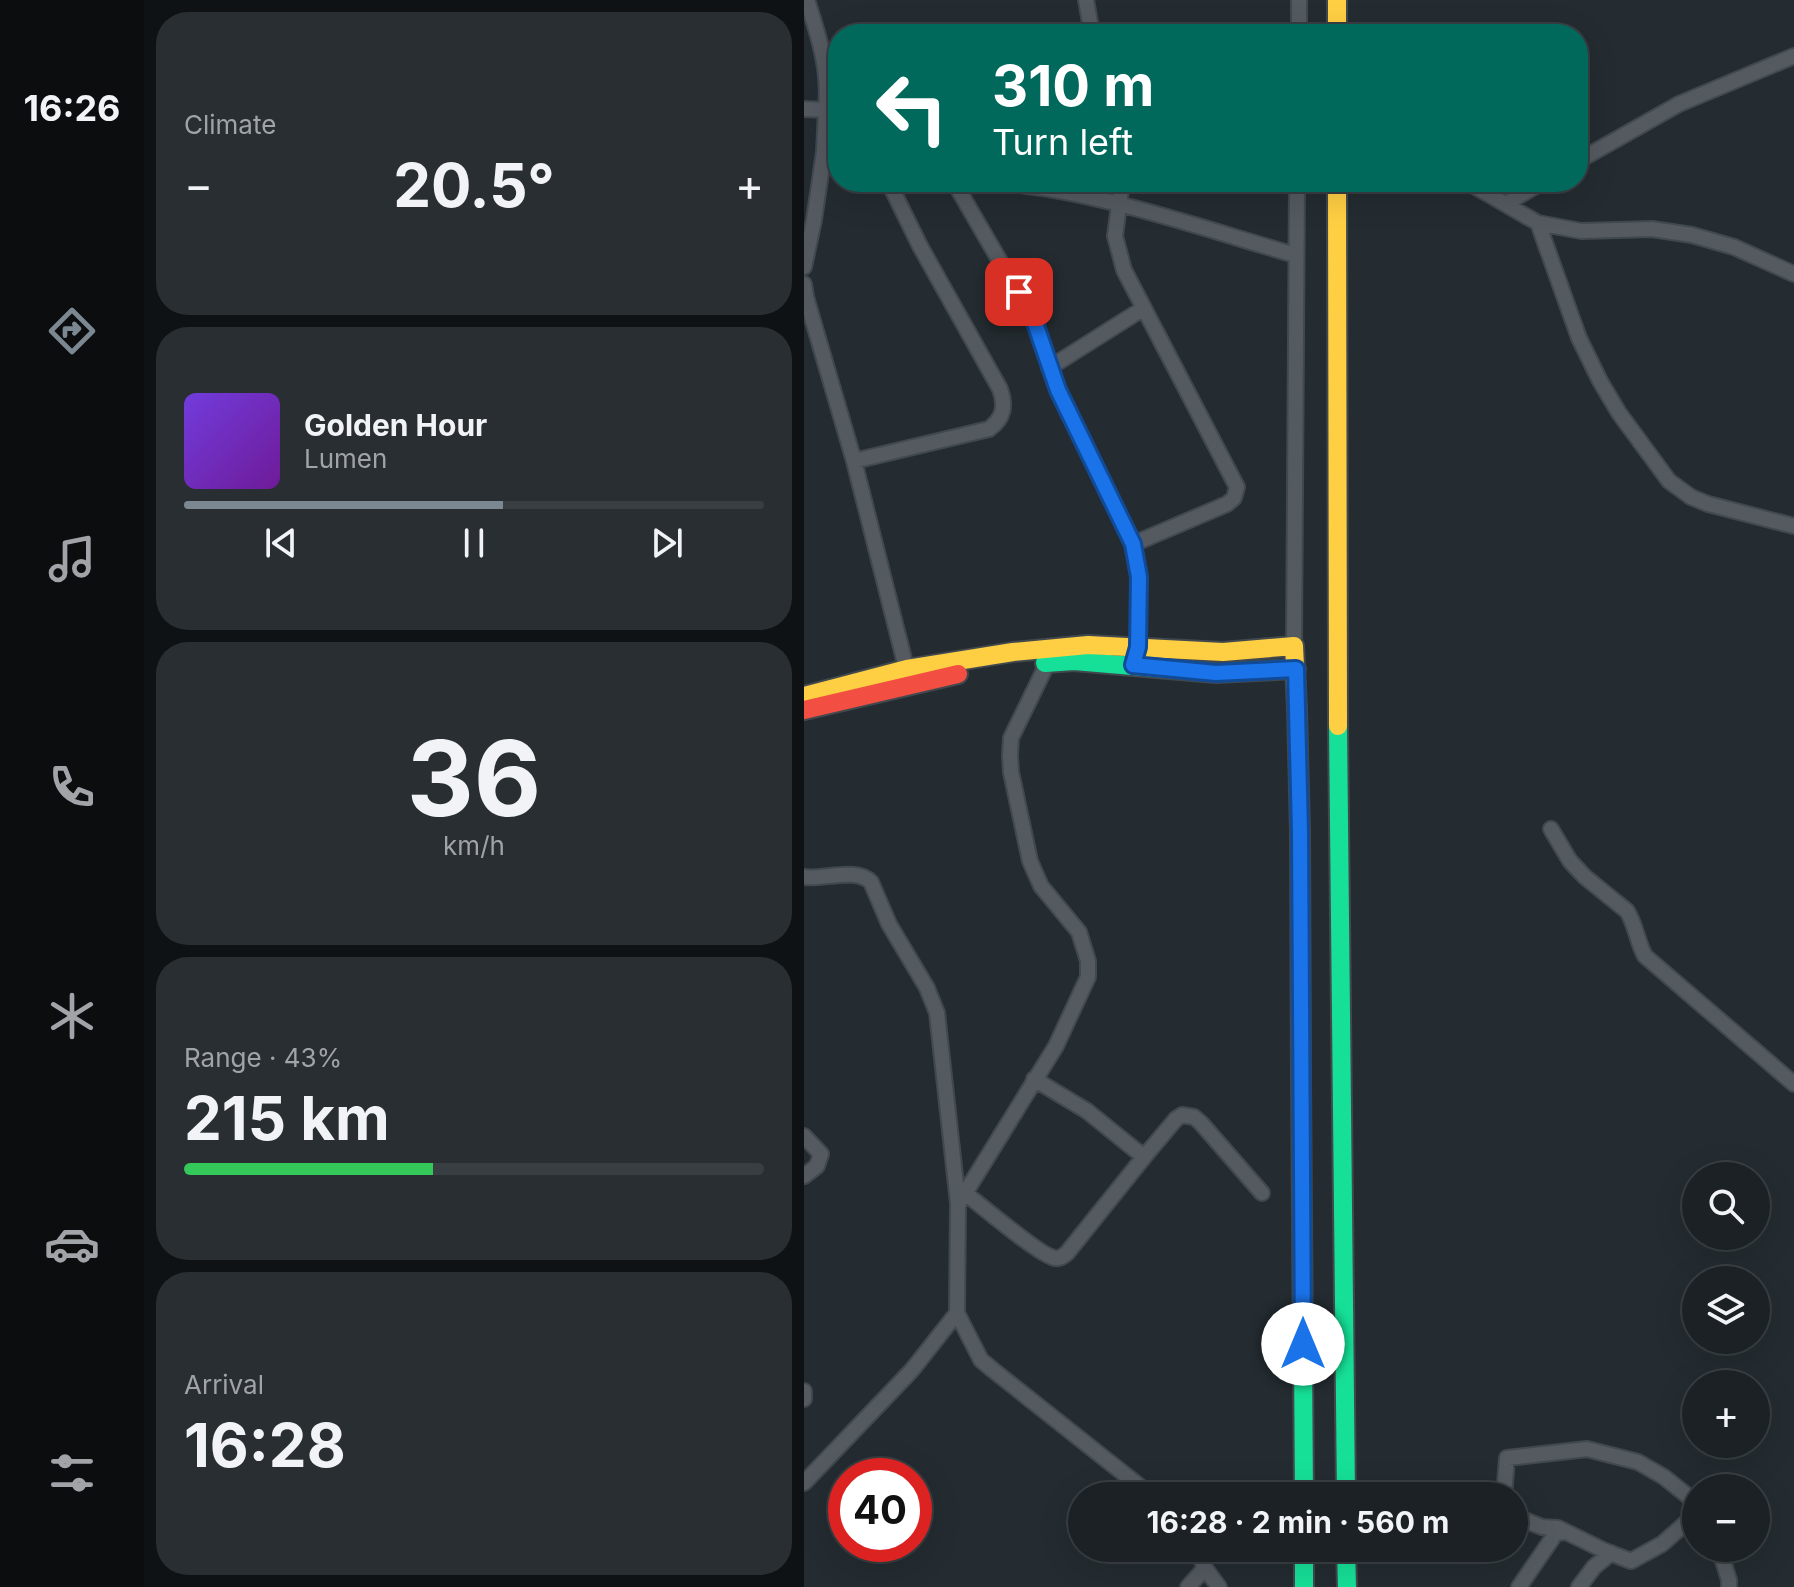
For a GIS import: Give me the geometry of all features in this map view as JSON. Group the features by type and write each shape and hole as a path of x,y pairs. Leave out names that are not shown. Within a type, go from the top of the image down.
{"street":[{"path":"807,0 825,62 828,88"},
{"path":"1086,0 1090,24"},
{"path":"1299,0 1299,24"},
{"path":"1337,0 1337,24"},
{"path":"1588,155 1679,104 1794,56"},
{"path":"804,109 828,108"},
{"path":"804,267 828,130"},
{"path":"854,461 989,429 1003,415 1004,400 1000,389 893,192"},
{"path":"960,192 1034,320 1058,390 1133,544 1139,577 1136,656"},
{"path":"1063,192 1295,255"},
{"path":"1121,192 1115,236 1124,270 1237,487 1234,498 1227,504 1133,544"},
{"path":"1297,192 1294,646 1300,832 1304,1482"},
{"path":"1337,192 1338,715 1346,1482"},
{"path":"1485,192 1538,223 1581,231 1652,229 1692,235 1734,247 1794,274"},
{"path":"1506,204 1526,192"},
{"path":"1538,223 1579,338 1600,381 1619,413 1669,481 1691,497 1708,504 1794,526"},
{"path":"804,284 854,461 908,676"},
{"path":"1049,368 1144,308"},
{"path":"805,703 1013,652 1088,645 1216,673 1296,669"},
{"path":"908,676 998,665 1294,646"},
{"path":"1216,673 1219,651"},
{"path":"962,1198 1062,1033 1085,985 1089,969 1079,932 1041,886 1030,861 1011,772 1011,738 1048,662"},
{"path":"1551,829 1577,869 1627,911 1645,956 1794,1084"},
{"path":"804,877 866,876 889,924 927,988 937,1013 962,1198 957,1313 981,1360 1134,1482"},
{"path":"1034,1079 1087,1111 1144,1157"},
{"path":"962,1198 1056,1258 1067,1253 1182,1115 1201,1123 1262,1193"},
{"path":"804,1136 821,1154 817,1166 804,1176"},
{"path":"804,1483 912,1370 957,1313"},
{"path":"804,1391 804,1399"},
{"path":"1505,1482 1507,1458 1587,1449 1638,1462 1682,1491"},
{"path":"1528,1522 1542,1527 1558,1528 1631,1561 1662,1544 1682,1526"},
{"path":"1519,1587 1556,1533 1566,1532"},
{"path":"1579,1587 1594,1567 1611,1553"},
{"path":"1202,1562 1219,1587"},
{"path":"1304,1562 1304,1587"},
{"path":"1346,1562 1347,1587"},
{"path":"1723,1562 1729,1587"},
{"path":"1188,1587 1205,1568"}],"traffic: fast":[{"path":"1045,663 1074,661 1216,673 1296,669"},
{"path":"1338,726 1346,1482"},
{"path":"1301,1081 1304,1482"},
{"path":"1304,1562 1304,1587"},
{"path":"1346,1562 1347,1587"}],"traffic: slow":[{"path":"1337,0 1337,24"},
{"path":"1337,192 1338,726"},
{"path":"804,696 907,669 1013,652 1088,645 1223,652 1294,646 1297,708"}],"traffic: jam":[{"path":"804,710 958,674"},
{"path":"1297,708 1301,1081"}],"route":[{"path":"1019,292 1034,320 1052,378 1133,544 1139,577 1138,647 1133,665 1216,673 1296,669 1303,1344"}]}
